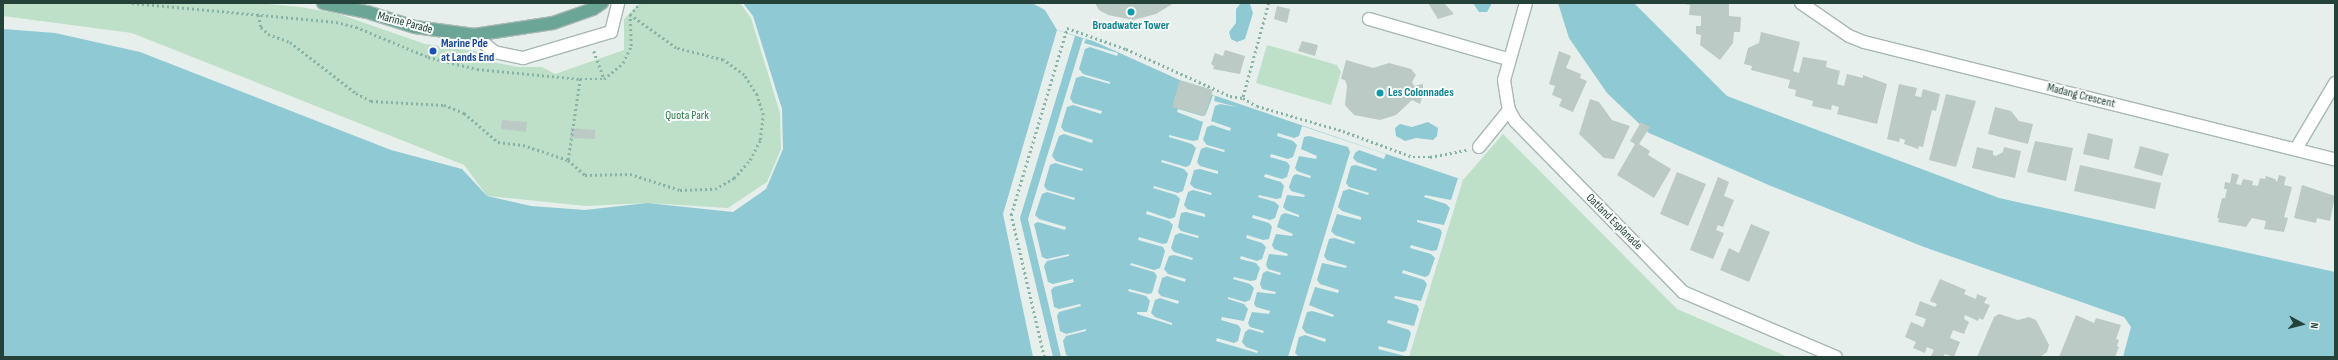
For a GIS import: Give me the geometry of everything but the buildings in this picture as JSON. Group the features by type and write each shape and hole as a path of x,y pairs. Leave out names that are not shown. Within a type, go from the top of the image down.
{"main road":[{"name":"Marine Parade","path":"323,3 367,12 415,27 474,35 553,23 593,9 602,3"}],"street":[{"path":"474,35 494,52 523,58 590,40 611,32 618,3"},
{"name":"Oatland Esplanade","path":"1526,3 1508,59 1504,80 1509,110 1515,121 1551,160 1683,292 1836,357"},
{"name":"Madang Crescent","path":"1801,3 1849,36 1864,42 2335,159"},
{"path":"1369,19 1508,59"},
{"path":"2296,149 2335,83"},
{"path":"1479,147 1509,110"}],"path":[{"path":"1243,98 1269,3"},
{"path":"259,15 261,28 268,34 290,42 356,93 371,101 444,105 464,113 498,142 523,145 568,160 585,175 630,174 680,190 715,189 734,178 750,160 760,140 763,115 756,95 744,75 723,60 676,48 630,15"},
{"path":"1044,357 1010,215 1067,28 1126,48 1230,96 1243,98 1257,106 1322,127 1343,131 1413,156 1430,157 1479,147"},
{"path":"590,40 604,79"},
{"path":"568,160 580,79"}],"green space":[{"name":"Quota Park","path":"3,3 257,3 301,7 339,14 425,44 475,51 493,62 518,67 542,67 555,74 624,50 624,19 640,3 740,3 751,18 780,113 781,149 767,182 728,208 647,203 586,206 487,196 464,165 132,33 3,16"},
{"path":"1267,45 1337,65 1341,72 1331,105 1256,83"},
{"path":"1503,134 1677,309 1788,357 1409,357 1463,180"}],"water":[{"path":"743,3 1032,3 1045,10 1057,30 1093,41 1213,95 1463,180 1409,357 3,357 3,29 55,33 140,52 391,150 462,169 487,196 531,206 585,210 647,203 733,212 766,189 783,149 782,109 753,16"},
{"path":"1241,3 1250,4 1253,13 1245,39 1237,42 1231,39 1229,32 1236,23 1236,9"},
{"path":"1473,3 1491,3 1491,5 1487,12 1479,12"},
{"path":"1558,3 1634,3 1727,96 1999,198 2335,272 2335,357 2123,357 2131,327 2124,317 1924,247 1771,186 1649,133 1607,93 1569,38"},
{"path":"1428,122 1438,128 1437,136 1433,140 1416,138 1405,141 1396,136 1395,128 1400,124 1412,127"}],"pier":[{"path":"1057,30 1075,36 1020,218 1053,357 1033,357 1003,214"},
{"path":"1083,38 1086,39 1084,43 1118,53 1117,56 1090,47 1085,49 1079,69 1083,74 1110,82 1110,84 1082,76 1076,78 1070,98 1073,103 1102,111 1101,114 1073,105 1067,107 1061,127 1064,131 1093,140 1092,143 1064,134 1059,136 1052,156 1056,161 1083,169 1082,171 1055,163 1050,165 1044,186 1047,190 1075,198 1074,200 1047,192 1042,194 1035,215 1039,219 1066,227 1065,230 1038,222 1034,224 1042,257 1047,259 1069,254 1069,256 1047,261 1044,266 1048,282 1053,284 1073,279 1074,282 1054,287 1051,290 1054,307 1059,309 1080,304 1081,306 1059,312 1057,316 1060,331 1066,334 1086,329 1086,331 1066,336 1063,341 1066,355 1071,357 1061,357 1028,219"},
{"path":"1213,95 1215,96 1214,101 1237,107 1220,104 1215,106 1211,121 1231,128 1230,131 1212,125 1207,127 1203,140 1207,145 1225,150 1224,152 1206,147 1201,149 1197,162 1200,166 1218,171 1218,174 1200,169 1194,170 1190,184 1194,188 1212,193 1211,195 1193,190 1188,192 1184,205 1187,209 1205,214 1205,217 1186,212 1181,213 1178,227 1181,231 1199,236 1198,238 1180,233 1175,235 1171,248 1174,252 1193,258 1192,260 1174,255 1169,256 1164,269 1168,274 1186,279 1185,282 1167,276 1162,278 1158,292 1161,296 1179,301 1178,304 1160,298 1155,300 1151,313 1155,317 1172,323 1172,325 1137,314 1137,312 1147,312 1150,301 1146,296 1128,291 1129,289 1148,294 1152,293 1157,276 1154,272 1130,265 1131,263 1154,270 1160,268 1165,251 1163,247 1138,240 1139,237 1163,244 1167,243 1173,225 1169,221 1146,214 1147,211 1170,219 1175,217 1180,199 1176,195 1153,188 1154,186 1178,193 1183,191 1188,174 1184,169 1161,162 1162,160 1186,167 1190,165 1196,148 1192,144 1169,137 1169,135 1193,141 1198,140 1203,122 1177,112 1178,109 1202,116 1206,114"},
{"path":"1302,126 1386,154 1384,159 1359,150 1355,153 1353,158 1357,162 1377,169 1376,171 1355,165 1351,166 1346,183 1349,187 1369,193 1368,195 1349,189 1343,191 1338,207 1342,211 1361,217 1361,220 1337,214 1331,231 1335,235 1355,242 1354,244 1334,238 1329,239 1324,256 1327,260 1347,266 1346,268 1322,263 1317,280 1320,284 1339,290 1338,293 1315,287 1309,305 1334,315 1333,317 1312,311 1307,312 1302,328 1306,333 1326,339 1325,342 1305,335 1299,337 1295,353 1299,357 1288,357 1350,152 1348,147 1309,136 1304,137 1301,149 1317,156 1316,159 1299,156 1295,168 1297,171 1311,176 1310,178 1296,174 1293,176 1289,187 1291,191 1305,195 1304,197 1287,195 1283,207 1286,210 1299,215 1299,217 1285,213 1281,215 1277,227 1293,234 1292,236 1276,234 1272,245 1274,249 1288,254 1287,256 1269,254 1266,265 1268,269 1281,273 1280,275 1267,271 1263,273 1260,284 1262,289 1276,292 1275,294 1257,292 1254,304 1256,307 1270,311 1269,314 1252,312 1248,323 1250,327 1264,331 1263,333 1249,329 1245,332 1242,342 1246,347 1258,351 1257,353 1216,341 1217,338 1234,343 1238,341 1241,329 1238,325 1221,320 1222,317 1244,321 1248,309 1244,304 1228,299 1228,297 1245,302 1250,300 1254,288 1250,284 1233,279 1234,277 1251,281 1256,280 1260,268 1256,263 1240,259 1241,256 1257,261 1262,259 1266,247 1262,243 1246,238 1247,235 1263,240 1269,239 1272,227 1269,223 1252,218 1253,215 1270,220 1275,218 1279,206 1275,202 1258,197 1259,195 1276,199 1281,198 1284,186 1281,182 1264,177 1265,174 1282,179 1287,177 1290,166 1287,162 1270,157 1271,154 1288,159 1293,157 1297,145 1293,141 1277,136 1278,133 1294,138 1299,136"},
{"path":"1458,178 1463,180 1409,357 1378,349 1379,346 1402,352 1406,351 1411,333 1409,330 1387,323 1388,320 1414,326 1419,309 1417,305 1394,298 1395,296 1421,301 1427,284 1424,280 1402,273 1403,270 1425,277 1429,275 1435,258 1431,254 1410,248 1411,245 1432,251 1437,250 1442,232 1440,229 1417,222 1417,220 1444,225 1450,208 1446,204 1424,197 1425,195 1451,200"}],"place":[{"name":"Broadwater Tower","path":"1131,12"},
{"name":"Marine Pde at Lands End","path":"433,51"},
{"name":"Les Colonnades","path":"1380,93"}]}
